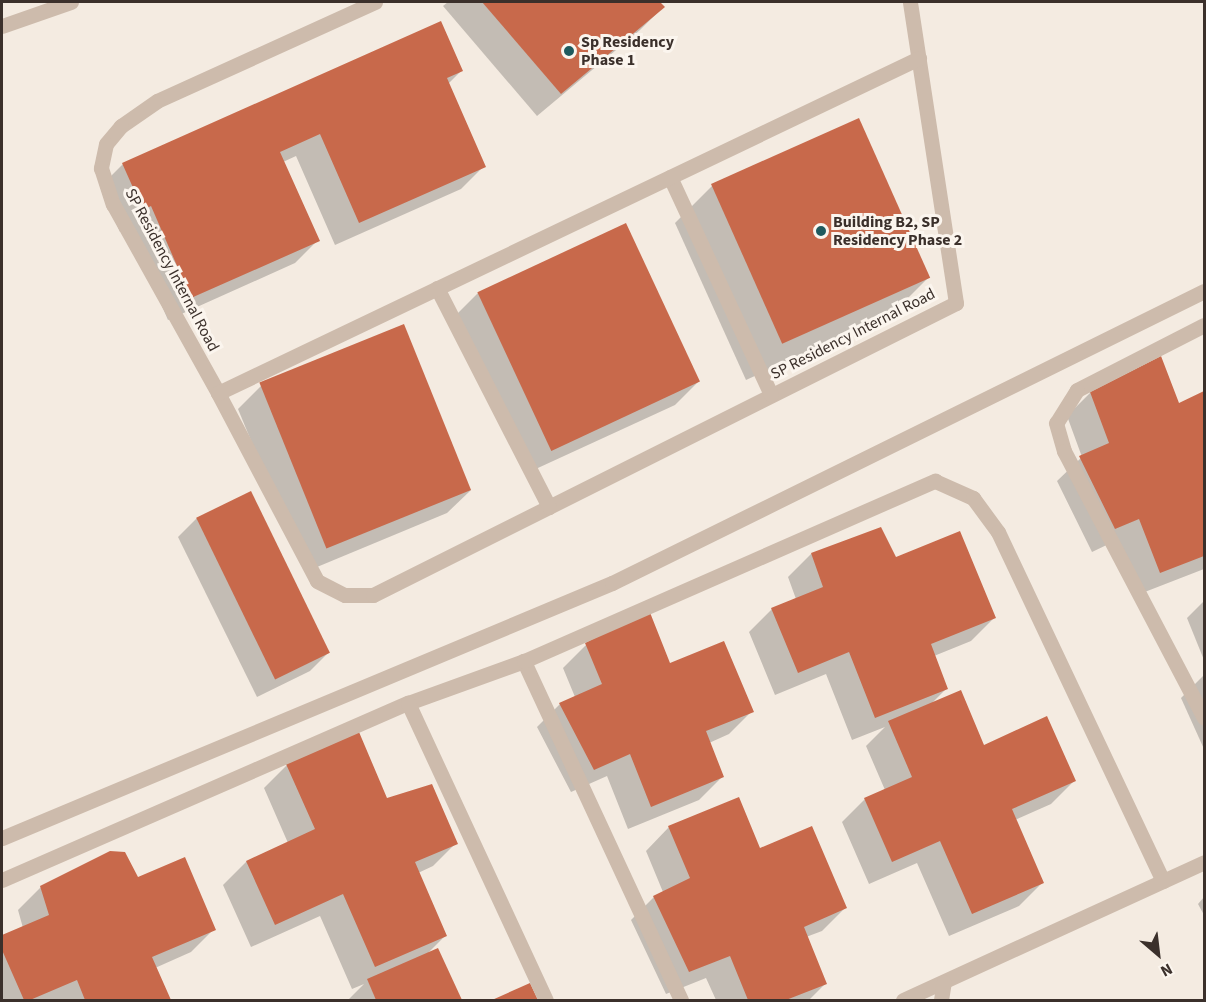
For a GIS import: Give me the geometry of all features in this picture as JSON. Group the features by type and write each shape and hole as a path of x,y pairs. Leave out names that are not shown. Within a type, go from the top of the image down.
{"street":[{"path":"2,26 71,2"},
{"name":"SP Residency Internal Road","path":"375,2 157,101 121,126 106,144 101,168 113,204 218,393 317,581 345,595 374,595 956,303 910,2"},
{"path":"218,393 919,58"},
{"name":"SP Residency Internal Road","path":"670,177 771,395"},
{"path":"437,288 549,507"},
{"path":"2,838 612,583 1204,291"},
{"path":"1204,325 1077,390 1056,423 1064,451 1204,718"},
{"path":"2,880 408,703 524,661 935,481 973,498 998,532 1163,881"},
{"path":"524,661 681,1000"},
{"path":"408,703 546,1000"},
{"path":"903,1000 1204,862"},
{"path":"941,1000 944,982"}],"building":[{"name":"Sp Residency Phase 1","path":"482,2 660,2 665,7 561,94"},
{"path":"441,21 463,71 447,78 486,167 359,223 320,134 280,152 320,241 191,298 151,206 143,210 122,163"},
{"name":"Building B2, SP Residency Phase 2","path":"859,118 930,278 782,344 711,184"},
{"path":"626,223 700,382 551,451 477,292"},
{"path":"404,324 471,490 326,548 259,382"},
{"path":"1161,356 1179,403 1204,391 1204,556 1160,573 1139,519 1115,529 1079,456 1109,443 1090,392"},
{"path":"251,491 330,653 275,680 196,518"},
{"path":"881,527 896,557 960,531 996,618 931,644 948,689 875,718 849,652 798,673 771,608 823,587 811,553"},
{"path":"649,610 670,663 724,641 754,712 706,731 724,777 651,807 630,754 594,770 559,703 602,684 585,643"},
{"path":"961,690 984,745 1047,716 1076,781 1012,809 1044,883 972,914 940,841 892,862 864,798 912,777 888,721"},
{"path":"359,732 387,798 432,784 458,844 415,862 447,936 375,967 343,894 275,925 246,861 315,829 286,764"},
{"path":"739,797 760,848 812,826 847,908 804,927 827,984 786,1000 748,1000 730,956 689,972 653,896 690,878 668,826"},
{"path":"110,851 125,852 138,877 185,857 216,930 152,957 171,1000 85,1000 77,980 30,1000 24,1000 2,950 2,935 49,915 40,886"},
{"path":"438,948 462,1000 376,1000 367,979"},
{"path":"530,983 538,1000 492,1000"}],"place":[{"name":"Sp Residency Phase 1","path":"569,51"},
{"name":"Building B2, SP Residency Phase 2","path":"821,231"}]}
